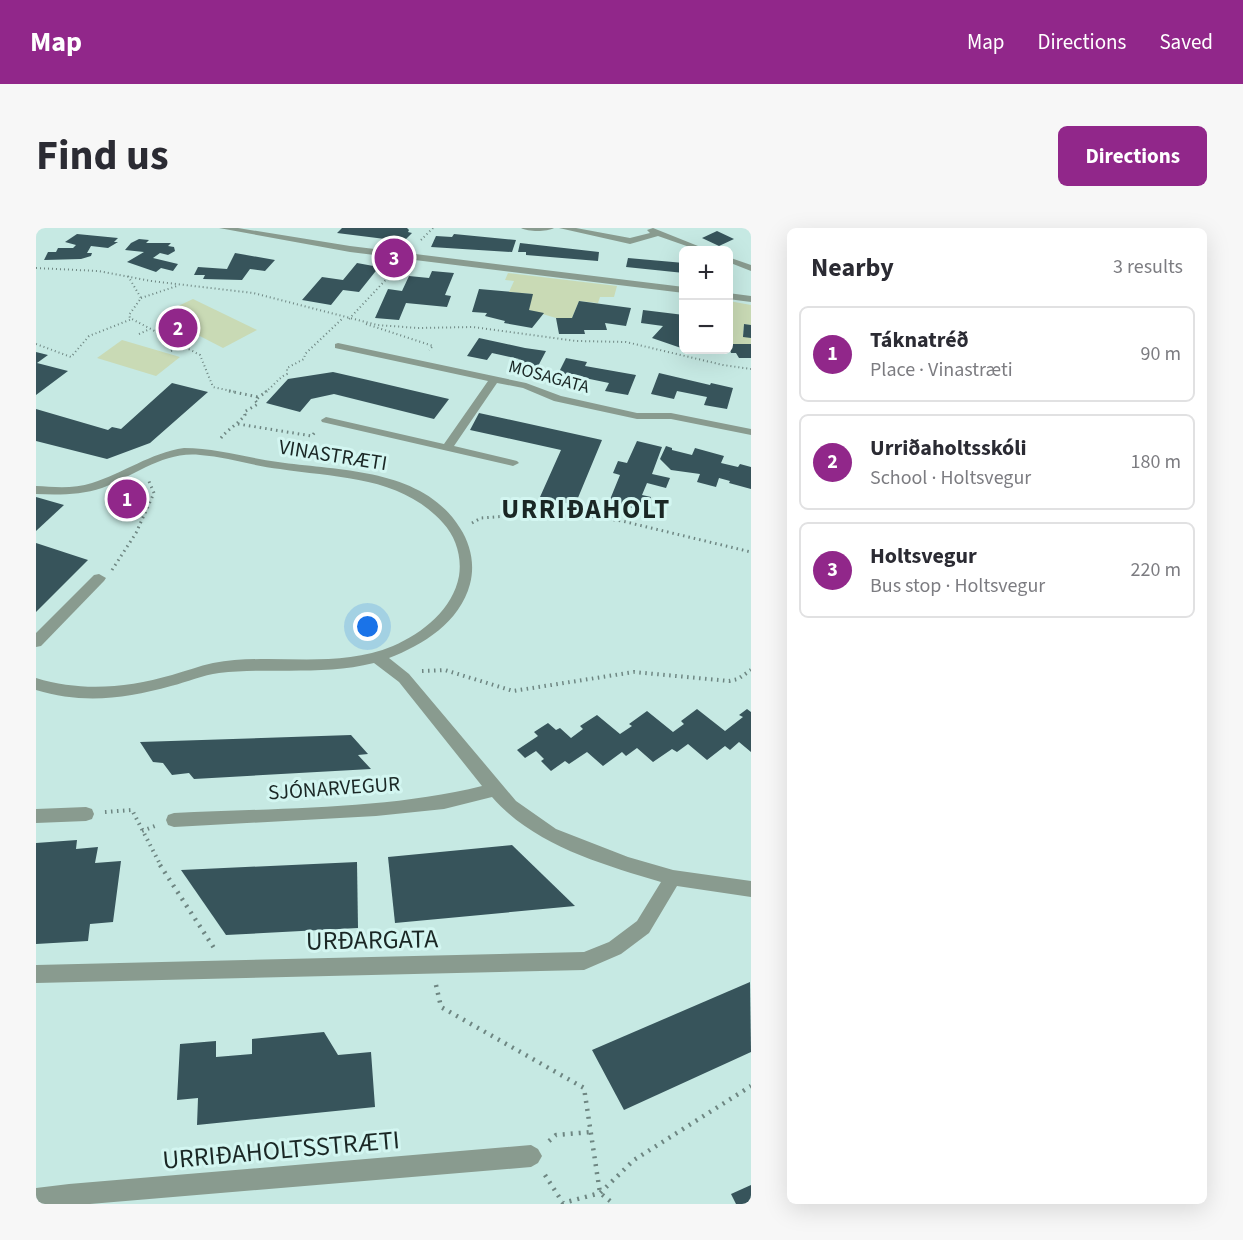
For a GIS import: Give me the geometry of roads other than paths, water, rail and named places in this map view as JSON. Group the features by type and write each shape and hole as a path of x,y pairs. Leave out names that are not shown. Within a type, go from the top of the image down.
{"street":[{"path":"224,228 350,249 679,289"},
{"path":"525,228 550,228"},
{"path":"563,228 630,241 658,233"},
{"path":"645,228 693,246"},
{"path":"733,260 749,265"},
{"path":"733,297 751,299"},
{"name":"MOSAGATA","path":"338,345 526,386 558,399 638,416 671,416 751,432"},
{"path":"447,448 495,379"},
{"path":"326,420 513,463"},
{"name":"VINASTRÆTI","path":"36,490 60,491 86,488 107,481 163,454 196,451 280,466 374,478 408,490 448,519 463,544 466,564 463,585 457,600 447,614 426,633 399,649 377,657 342,664 216,668 141,689 112,694 68,692 36,684"},
{"path":"36,642 99,578"},
{"path":"377,657 404,678 510,806 550,834 627,864 673,878 751,889"},
{"name":"SJÓNARVEGUR","path":"174,820 376,809 444,802 495,789"},
{"path":"36,816 86,814"},
{"name":"URÐARGATA","path":"36,974 584,961 615,948 644,927 673,878"},
{"name":"URRIÐAHOLTSSTRÆTI","path":"36,1199 531,1156"}],"place":[{"name":"Holtsvegur","path":"394,258"},
{"name":"Urriðaholtsskóli","path":"178,328"},
{"name":"Táknatréð","path":"127,499"}],"district":[{"name":"URRIÐAHOLT","path":"586,509"}]}
